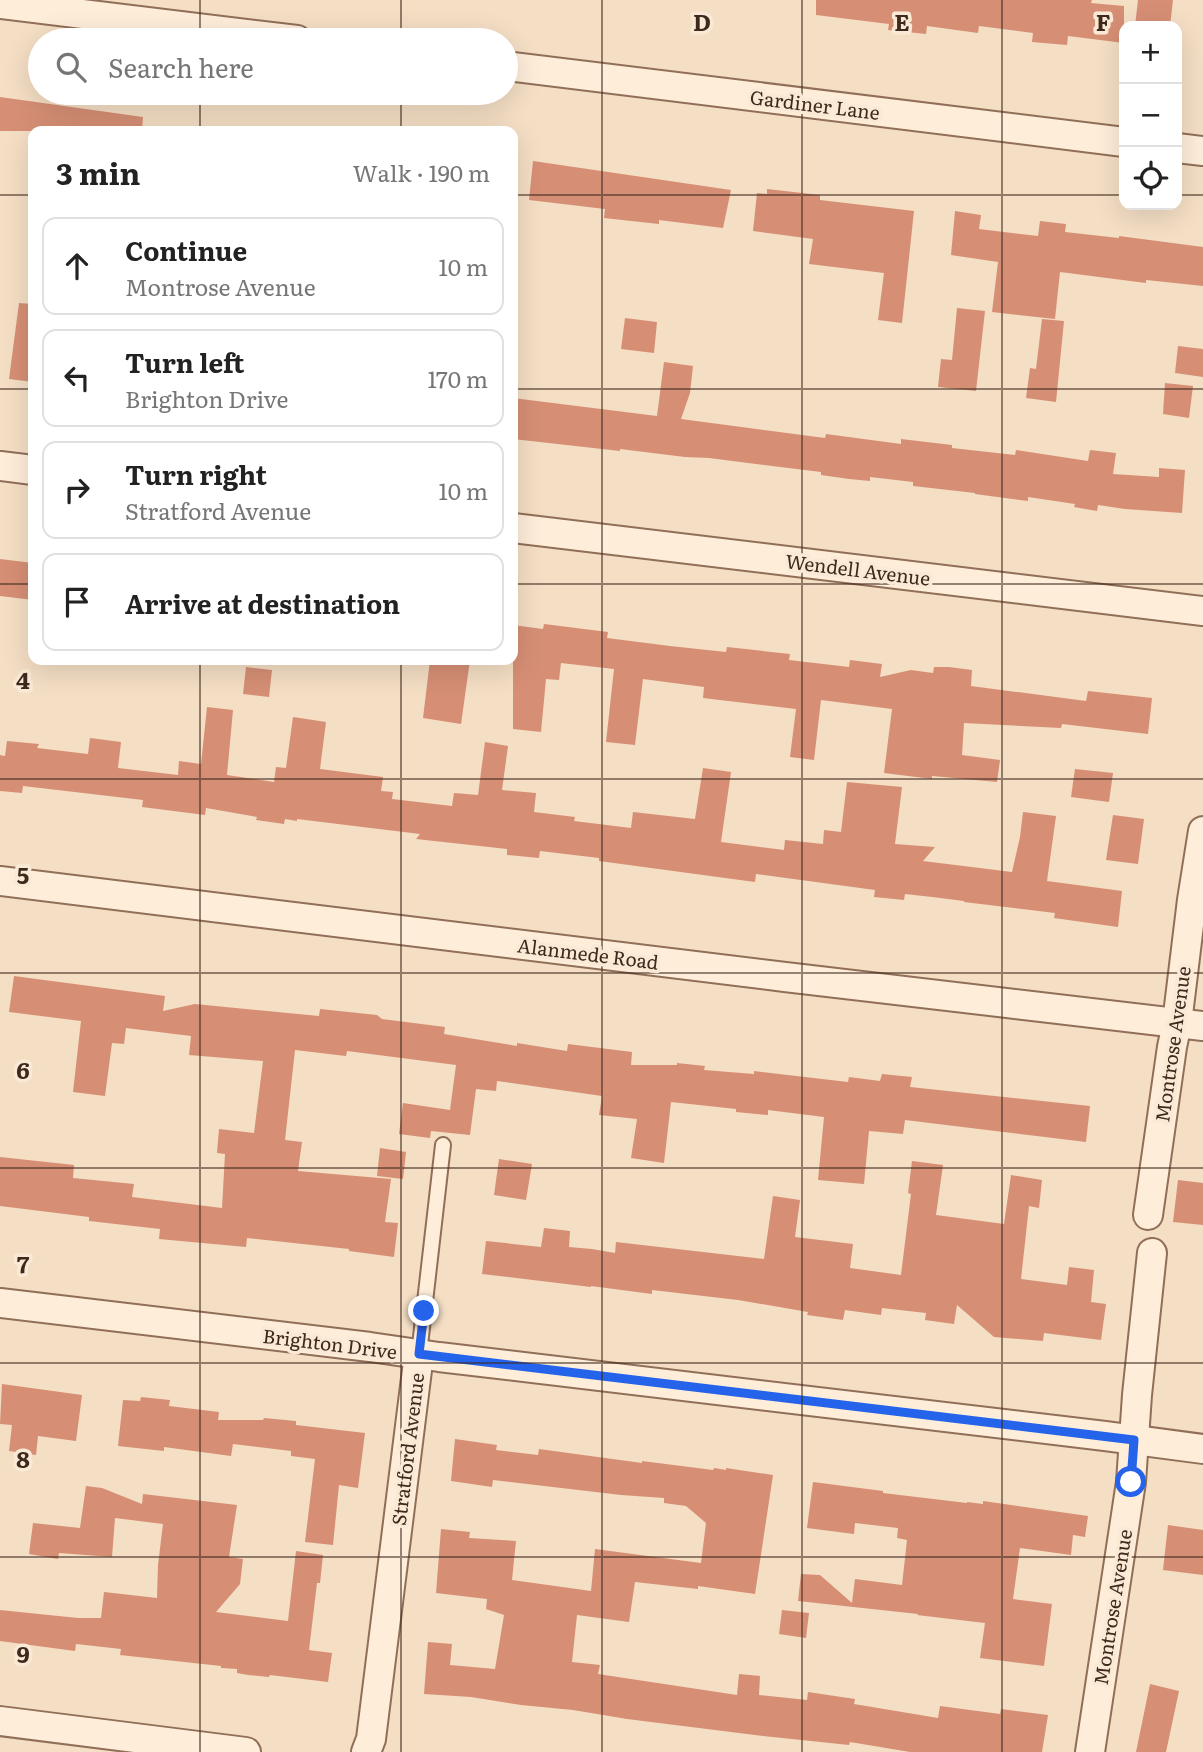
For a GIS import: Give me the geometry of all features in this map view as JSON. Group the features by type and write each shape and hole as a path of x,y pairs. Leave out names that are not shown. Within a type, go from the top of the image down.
{"street":[{"path":"0,4 198,28"},
{"name":"Gardiner Lane","path":"518,67 1119,141"},
{"path":"1182,149 1203,151"},
{"path":"0,466 28,469"},
{"name":"Wendell Avenue","path":"518,529 1203,611"},
{"name":"Montrose Avenue","path":"1148,1215 1172,1047 1190,1025 1192,900 1203,831"},
{"name":"Alanmede Road","path":"0,881 1190,1025"},
{"name":"Montrose Avenue","path":"1090,1752 1131,1482 1138,1382 1152,1252"},
{"name":"Brighton Drive","path":"0,1303 1203,1449"},
{"name":"Stratford Avenue","path":"366,1752 371,1739 419,1354"},
{"path":"0,1721 246,1752"}],"lane":[{"name":"Stratford Avenue","path":"419,1354 443,1145"}],"building":[{"path":"816,0 1092,0 1091,3 1124,6 1124,21 1119,21 1119,42 1068,36 1067,45 1032,42 1033,33 979,26 978,33 927,26 926,34 888,30 889,24 816,15"},
{"path":"1138,0 1173,0 1171,21 1136,21"},
{"path":"0,97 28,101 28,105 57,105 143,117 142,126 28,126 28,131 0,131"},
{"path":"533,161 731,190 723,228 659,220 659,224 604,218 605,209 529,200"},
{"path":"767,189 820,195 820,200 914,211 902,323 878,320 884,273 809,264 813,239 753,231 757,193 767,194"},
{"path":"955,211 981,215 979,229 1038,236 1040,221 1066,224 1065,232 1203,247 1203,286 1146,280 1146,283 1060,272 1055,319 992,312 998,262 951,255"},
{"path":"19,303 28,304 28,381 9,379"},
{"path":"957,308 985,311 976,391 938,387 941,359 952,360"},
{"path":"625,318 657,322 654,353 621,349"},
{"path":"1042,319 1064,321 1056,402 1026,398 1030,368 1036,369"},
{"path":"1178,346 1203,349 1203,377 1175,373"},
{"path":"664,362 693,366 690,393 681,419 825,438 826,434 901,444 901,439 952,445 952,448 1015,455 1016,450 1088,461 1090,450 1116,453 1113,474 1159,477 1159,468 1185,470 1182,513 1098,505 1097,511 1074,507 1075,504 1028,497 1028,501 913,486 913,482 870,477 870,481 849,479 821,475 821,472 709,458 518,440 518,399 657,416"},
{"path":"1165,383 1193,386 1189,418 1163,414"},
{"path":"0,559 28,562 28,599 0,596"},
{"path":"544,624 608,632 607,638 670,646 726,652 727,647 790,654 789,660 849,667 850,660 882,664 880,677 911,670 933,673 934,667 972,670 971,686 1086,701 1088,691 1152,698 1148,734 1062,724 1061,728 964,723 962,755 1000,760 997,782 932,776 932,779 884,773 892,709 821,700 814,760 790,757 796,709 703,698 704,687 643,679 635,745 606,742 614,669 561,663 559,680 546,679 541,732 513,729 513,665 518,665 518,626 543,629"},
{"path":"429,665 469,665 461,724 423,718"},
{"path":"246,667 272,670 269,697 243,694"},
{"path":"207,707 233,710 227,775 274,782 276,767 286,768 293,717 326,722 320,769 383,777 381,791 393,792 392,799 452,806 454,793 478,795 485,742 508,746 502,790 536,793 534,812 575,817 574,821 631,828 633,812 695,819 703,768 731,772 721,842 784,850 785,840 823,844 824,830 841,832 847,782 902,787 895,844 935,847 923,861 1012,872 1023,812 1056,816 1047,881 1122,891 1118,927 1054,918 1055,913 932,897 905,894 904,900 874,897 875,890 756,874 755,882 540,851 539,858 507,855 507,849 416,839 420,834 297,819 285,819 284,824 206,808 205,815 142,807 143,800 23,786 22,793 0,791 0,755 5,756 7,741 39,744 37,748 88,754 90,738 121,742 118,768 178,775 179,761 201,764"},
{"path":"1075,769 1113,773 1109,802 1071,797"},
{"path":"1113,815 1144,819 1138,864 1106,860"},
{"path":"14,976 165,996 163,1011 195,1004 319,1016 320,1009 377,1015 382,1019 445,1027 444,1034 517,1046 517,1043 567,1051 568,1044 632,1052 631,1065 677,1063 705,1066 704,1070 754,1074 754,1071 848,1082 849,1077 880,1081 882,1074 912,1077 910,1087 1090,1106 1086,1142 905,1120 903,1134 869,1131 864,1184 818,1180 824,1117 768,1110 768,1115 736,1112 736,1109 671,1102 664,1163 631,1158 637,1119 599,1115 602,1096 497,1081 496,1091 476,1089 470,1135 431,1131 430,1138 399,1134 403,1103 450,1110 456,1065 347,1051 346,1056 295,1050 285,1140 302,1142 298,1171 391,1179 385,1222 398,1223 394,1257 349,1249 247,1238 246,1247 159,1239 160,1229 89,1221 89,1217 0,1206 0,1157 74,1165 73,1178 134,1184 132,1197 222,1208 225,1154 217,1153 219,1129 254,1133 263,1061 189,1055 191,1036 126,1028 124,1044 112,1043 105,1096 73,1092 81,1021 9,1012"},
{"path":"380,1148 406,1152 403,1179 377,1176"},
{"path":"499,1159 532,1164 526,1200 494,1195"},
{"path":"912,1161 943,1165 936,1215 1004,1224 1011,1175 1042,1180 1039,1208 1029,1206 1021,1279 1067,1285 1069,1267 1094,1270 1091,1302 1106,1304 1101,1340 1044,1333 1043,1341 994,1337 957,1305 954,1324 925,1320 926,1313 882,1308 881,1315 845,1310 843,1320 738,1300 652,1290 652,1294 482,1274 486,1241 541,1247 544,1228 570,1231 569,1247 615,1253 616,1242 764,1259 773,1196 800,1200 795,1237 853,1244 850,1268 901,1275 911,1194 908,1193"},
{"path":"1178,1180 1203,1183 1203,1225 1173,1222"},
{"path":"2,1384 82,1395 76,1441 38,1436 36,1455 9,1451 12,1425 0,1424"},
{"path":"141,1397 170,1400 169,1406 219,1412 218,1420 264,1418 296,1421 296,1425 365,1433 358,1488 339,1485 333,1545 305,1542 315,1459 291,1456 291,1451 233,1444 231,1456 164,1447 164,1451 118,1446 123,1400 140,1401"},
{"path":"455,1439 497,1445 496,1450 538,1455 539,1449 642,1463 713,1470 726,1468 773,1475 755,1594 698,1586 698,1589 635,1582 629,1622 577,1615 572,1662 600,1665 598,1674 737,1695 739,1674 760,1676 759,1695 807,1700 808,1692 855,1699 854,1704 938,1718 940,1706 1000,1714 1001,1709 1048,1715 1042,1752 910,1752 850,1742 849,1745 763,1736 471,1697 424,1694 428,1642 452,1644 450,1665 495,1669 504,1615 486,1609 487,1599 436,1593 441,1529 470,1532 469,1538 516,1541 512,1580 591,1591 595,1549 701,1563 706,1523 686,1506 664,1503 664,1498 493,1480 492,1487 451,1481"},
{"path":"813,1482 883,1493 967,1503 983,1504 983,1501 1088,1516 1085,1537 1073,1535 1071,1555 1020,1548 1013,1599 1052,1604 1044,1666 980,1658 985,1623 798,1601 801,1574 820,1575 852,1603 855,1579 902,1585 907,1540 897,1538 898,1528 855,1523 854,1534 807,1528"},
{"path":"86,1486 102,1488 142,1504 143,1494 237,1505 229,1557 243,1559 240,1584 216,1612 288,1621 296,1551 323,1555 309,1650 332,1653 328,1682 248,1675 237,1673 237,1669 221,1666 120,1655 121,1649 76,1644 75,1651 0,1641 0,1610 101,1618 104,1592 157,1598 163,1524 115,1518 112,1557 59,1553 58,1559 29,1554 33,1523 80,1528"},
{"path":"1168,1525 1203,1530 1203,1575 1163,1570"},
{"path":"782,1610 809,1613 806,1638 779,1634"},
{"path":"1150,1684 1179,1691 1166,1752 1136,1752"}],"route":[{"path":"424,1311 419,1354 1134,1440 1131,1482"}]}
